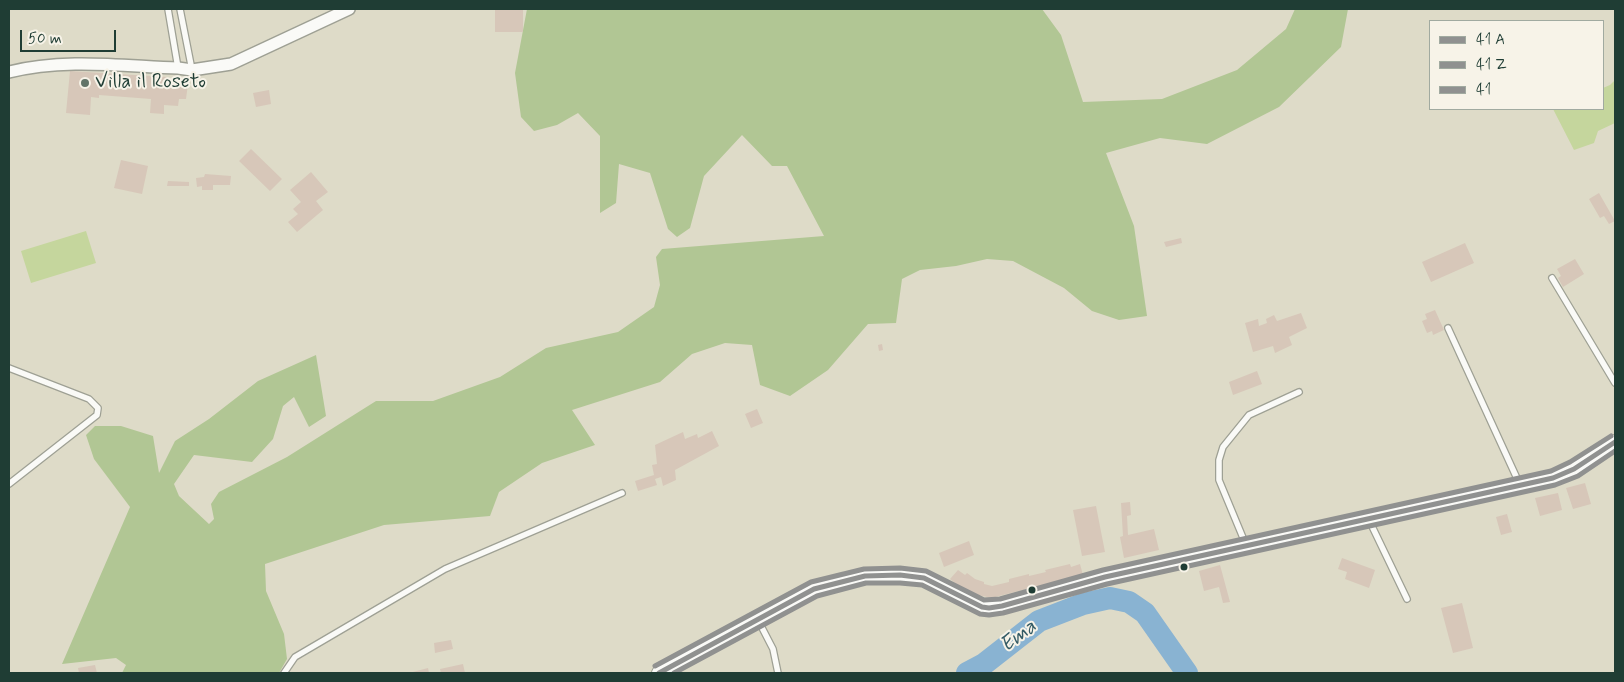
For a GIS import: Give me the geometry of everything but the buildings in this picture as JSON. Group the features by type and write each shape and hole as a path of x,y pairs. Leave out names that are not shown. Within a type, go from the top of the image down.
{"street":[{"path":"9,72 31,66 69,63 192,70 231,64 349,9"},
{"path":"660,673 814,589 865,576 900,575 924,578 974,604 989,608 1002,606 1105,577 1553,478 1574,469 1615,442"}],"lane":[{"path":"168,9 178,68"},
{"path":"180,9 192,70"},
{"path":"1552,278 1615,384"},
{"path":"1448,328 1520,486"},
{"path":"9,368 88,399 98,408 97,415 9,484"},
{"path":"1247,547 1219,480 1219,460 1223,447 1249,415 1299,392"},
{"path":"284,673 295,657 445,569 622,493"},
{"path":"1369,520 1407,599"},
{"path":"758,620 774,649 778,673"}],"green space":[{"path":"527,9 1042,9 1061,35 1083,102 1162,99 1237,70 1286,29 1295,9 1348,9 1341,47 1279,107 1207,144 1160,138 1106,153 1134,226 1147,316 1119,320 1092,311 1064,288 1013,261 987,259 956,266 920,270 902,279 896,323 868,324 828,370 790,396 760,385 752,345 725,343 692,354 660,382 572,410 595,445 542,463 499,492 490,516 384,525 265,564 266,591 284,634 287,659 279,673 122,673 126,665 116,658 62,664 130,507 94,459 86,435 95,426 121,426 153,436 159,473 175,441 209,419 258,381 316,355 326,416 309,427 294,397 283,406 273,439 252,462 194,455 174,484 179,496 209,524 214,519 211,504 219,492 287,457 376,401 433,401 500,377 546,348 618,332 654,307 660,285 656,257 662,249 824,236 787,166 772,166 742,135 704,176 690,228 677,237 668,229 650,173 619,164 616,203 600,213 600,136 578,113 557,125 534,131 521,117 515,73"},
{"path":"1615,80 1615,123 1598,131 1594,143 1574,150 1554,110 1604,110 1604,88"},
{"path":"86,231 96,263 31,283 21,251"}],"waterway":[{"name":"Ema","path":"967,673 984,664 1039,621 1083,604 1110,598 1129,602 1145,613 1187,673"}],"transit line":[{"name":"41","path":"655,666 811,582 864,569 900,568 926,571 984,600 1000,599 1103,570 1551,471 1570,462 1611,436"},
{"path":"659,673 814,589 865,576 900,575 924,578 982,607 1002,606 1105,577 1553,478 1574,469 1615,442"},
{"path":"674,673 817,596 866,583 922,585 980,614 1003,613 1107,584 1555,485 1578,476 1615,451"}],"place":[{"name":"Villa il Roseto","path":"85,83"}]}
